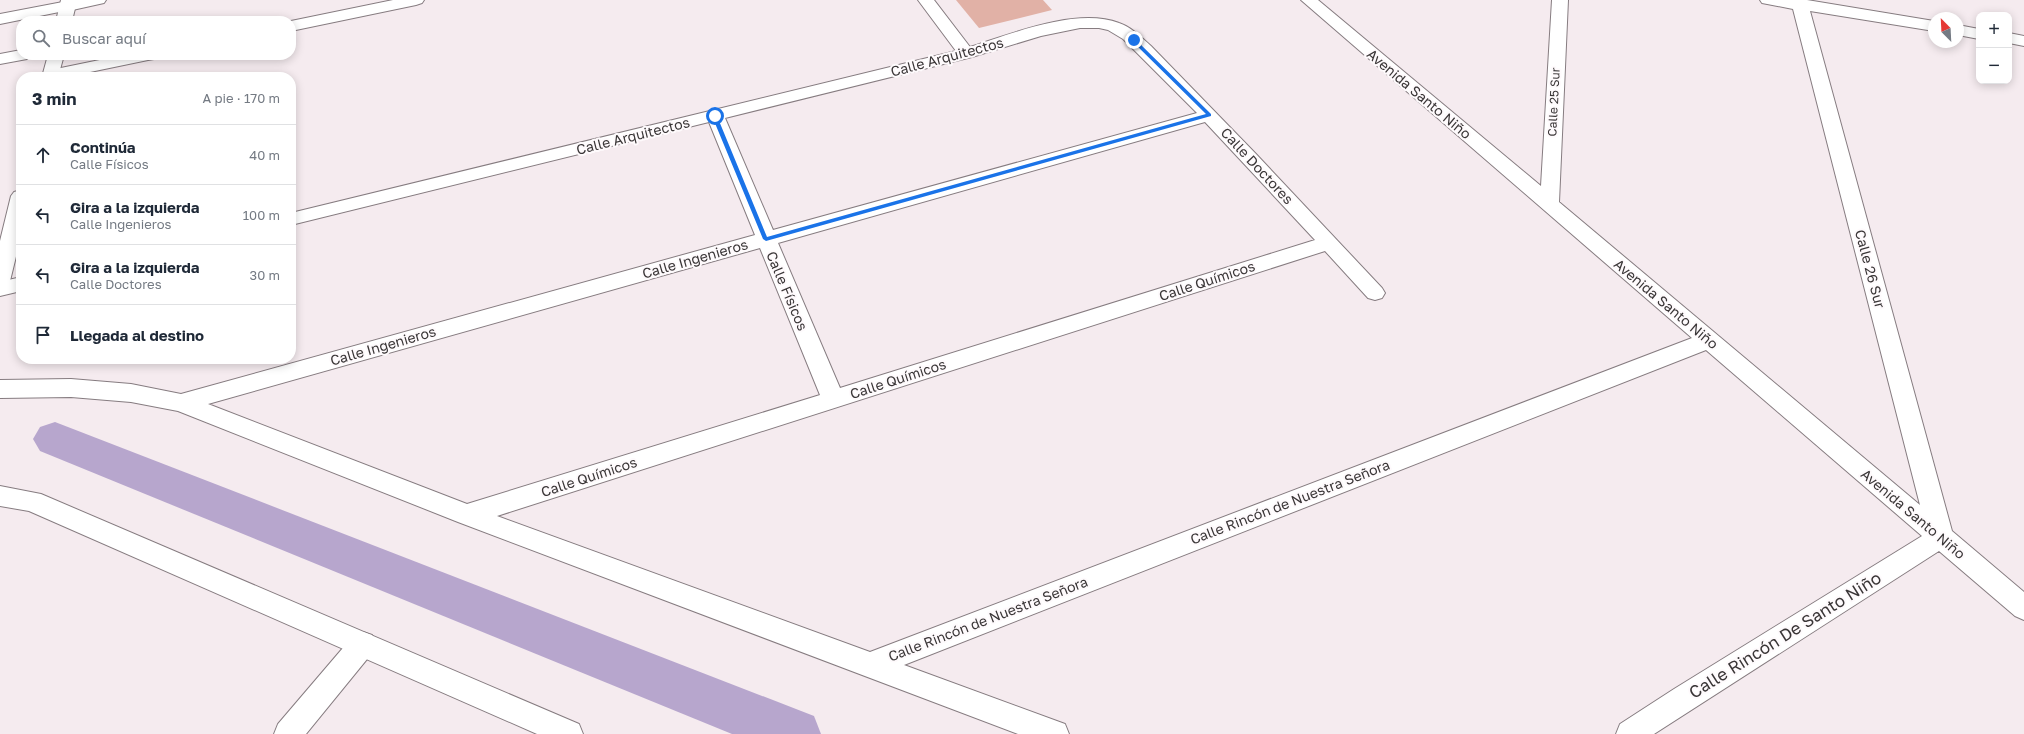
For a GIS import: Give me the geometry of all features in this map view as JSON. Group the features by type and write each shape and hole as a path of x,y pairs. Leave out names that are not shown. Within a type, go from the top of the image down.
{"street":[{"path":"20,16 67,9 98,0"},
{"path":"296,25 416,0"},
{"path":"926,0 966,53"},
{"name":"Avenida Santo Niño","path":"1309,0 2024,608"},
{"name":"Calle 25 Sur","path":"1549,204 1560,0"},
{"path":"1768,0 1800,3 1928,25"},
{"name":"Calle 26 Sur","path":"1800,3 1941,537"},
{"path":"0,19 16,17"},
{"name":"Calle Arquitectos","path":"296,218 715,116 966,53 1053,29 1091,22"},
{"name":"Calle Doctores","path":"1091,22 1115,26 1124,32 1209,115 1375,293"},
{"path":"1964,31 1976,33"},
{"path":"2012,39 2024,41"},
{"path":"0,59 16,56"},
{"path":"52,72 55,60"},
{"path":"69,72 125,60"},
{"name":"Calle Ingenieros","path":"181,403 1209,115"},
{"name":"Calle Físicos","path":"715,116 833,399"},
{"path":"0,281 16,216"},
{"name":"Calle Químicos","path":"467,515 1328,243"},
{"path":"0,289 16,285"},
{"name":"Calle Rincón de Nuestra Señora","path":"870,664 1710,340"},
{"path":"0,389 71,388 131,393 181,403 467,515 1055,734"},
{"path":"0,496 39,504 569,734"},
{"name":"Calle Rincón De Santo Niño","path":"1630,734 1684,698 1941,537"},
{"path":"288,734 363,644"}],"shaded area":[{"path":"956,0 1043,0 1052,10 979,28"}],"waterway":[{"path":"55,439 795,734"}],"route":[{"path":"715,116 766,239 1209,115 1134,40"}]}
